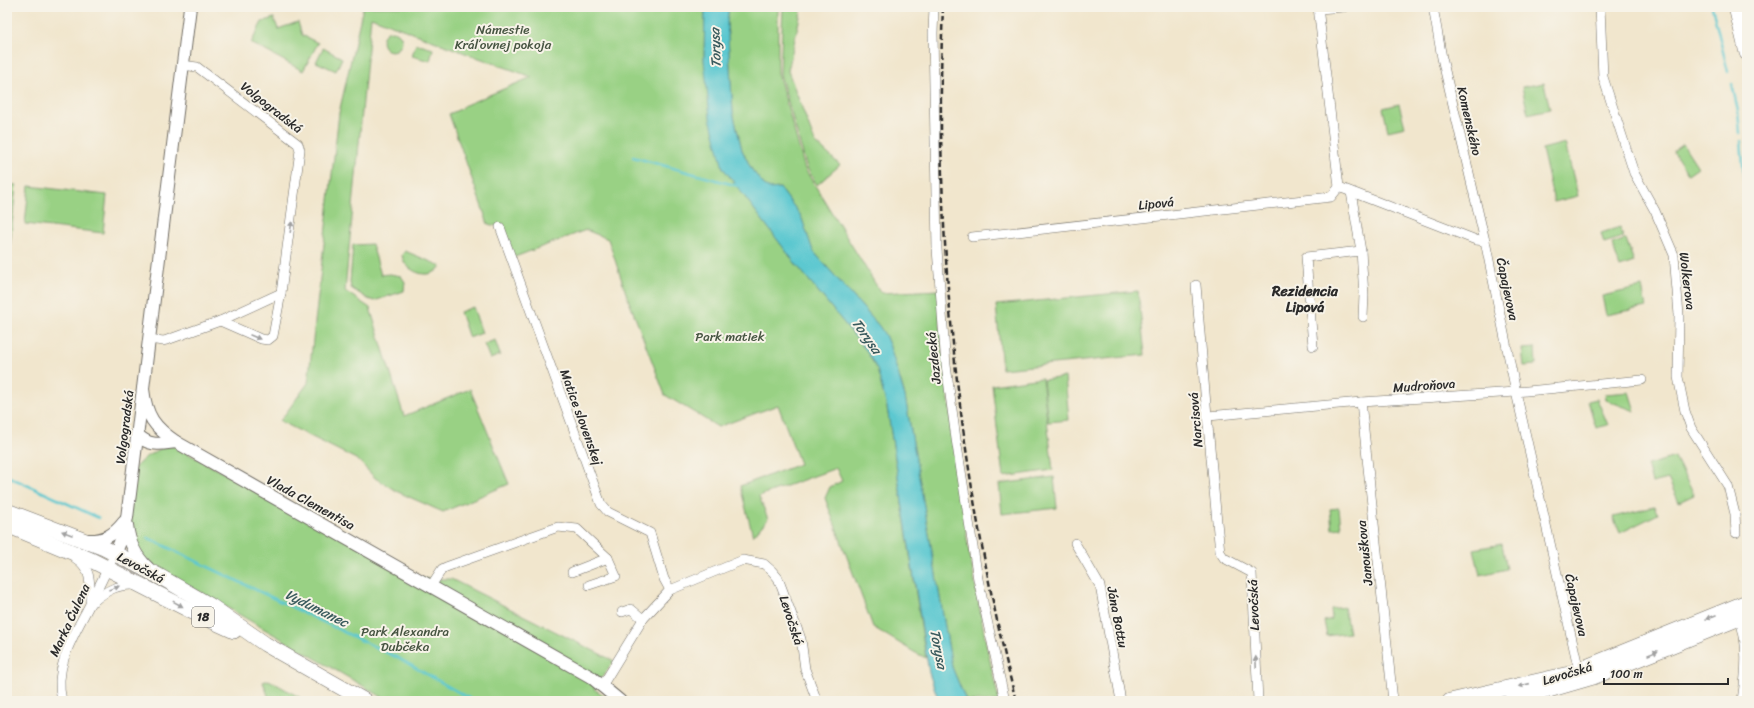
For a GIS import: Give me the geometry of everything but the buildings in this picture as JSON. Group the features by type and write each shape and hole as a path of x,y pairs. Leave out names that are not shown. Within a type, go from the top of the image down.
{"main road":[{"path":"1736,7 1747,53"},
{"name":"Levočská","path":"7,511 84,539 159,576 211,606 264,644"},
{"name":"Levočská","path":"7,525 108,568 199,615 264,644 365,701"},
{"name":"Levočská","path":"1450,701 1534,683 1579,671 1747,602"},
{"name":"Levočská","path":"1511,701 1593,677 1743,616"}],"street":[{"name":"Volgogradská","path":"115,554 121,540 127,518 190,7"},
{"name":"Jazdecká","path":"934,7 933,33 937,249 946,365 956,440 978,579 1005,701"},
{"path":"1344,7 1318,8 1339,187 1428,223 1476,240 1485,241"},
{"name":"Komenského","path":"1433,7 1442,58 1485,241"},
{"name":"Wolkerova","path":"1600,7 1603,77 1634,173 1655,211 1674,255 1679,315 1678,376 1685,411 1691,428 1728,486 1735,514 1736,533"},
{"name":"Volgogradská","path":"182,65 197,67 298,144 301,154 281,293 273,336 268,340 261,339 220,321"},
{"name":"Lipová","path":"972,236 1331,198 1339,187"},
{"path":"1351,192 1361,251 1364,295 1363,317"},
{"name":"Matice slovenskej","path":"500,227 601,504 608,512 650,533 664,579 670,590"},
{"name":"Čapajevova","path":"1485,241 1516,392 1579,671"},
{"path":"1313,346 1306,257 1361,251"},
{"name":"Narcisová","path":"1196,285 1220,552"},
{"path":"148,339 163,341 220,321 281,293"},
{"name":"Mudroňova","path":"1208,416 1361,402 1516,392 1642,380"},
{"name":"Vlada Clementisa","path":"143,389 147,410 159,429 176,442 591,677 620,701"},
{"name":"Janouškova","path":"1361,402 1393,701"},
{"path":"158,445 142,440 137,434 150,428 159,429"},
{"path":"134,466 140,457 158,445 176,442"},
{"name":"Volgogradská","path":"127,518 130,542 136,555 147,568 159,576"},
{"path":"84,539 100,540 109,537 118,530 127,518"},
{"path":"431,586 442,569 446,567 555,528 577,529 608,558 616,576 589,585"},
{"path":"32,535 83,564 90,578 89,605"},
{"name":"Jána Bottu","path":"1075,543 1100,586 1121,701"},
{"name":"Levočská","path":"1220,552 1224,558 1252,573 1258,701"},
{"name":"Marka Čulena","path":"62,701 59,682 63,660 115,554"},
{"path":"572,572 608,558"},
{"name":"Levočská","path":"670,590 743,560 764,564 772,570 778,578 801,639 804,669 816,701"},
{"path":"89,605 102,594 114,587 128,585 143,586"},
{"path":"602,686 643,619 670,590"},
{"path":"622,612 631,609 643,619"},
{"path":"1742,701 1746,677 1745,646 1742,626 1743,616"}],"green space":[{"path":"363,7 705,7 704,60 723,168 795,263 866,350 877,369 887,407 926,658 873,627 825,498 830,487 842,481 836,468 759,496 768,519 753,536 740,486 800,464 778,405 718,427 665,395 627,296 608,239 586,230 512,258 500,227 488,224 449,114 463,108 463,106 532,77 371,17 345,291 370,308 404,416 470,389 509,484 443,512 398,492 375,478 358,460 280,421 308,383 339,113"},
{"path":"729,7 780,7 778,11 778,73 805,169 881,293 939,290 941,339 967,539 986,643 999,701 966,701 952,667 905,396 885,335 879,326 813,251 801,216 780,188 770,189 765,186 752,170 742,150 733,112 727,22"},
{"path":"783,7 802,7 788,71 815,142 840,165 817,185 807,168 780,74"},
{"path":"274,18 278,29 298,22 302,35 318,43 303,71 251,43 262,22"},
{"path":"392,31 399,34 402,41 399,48 392,51 385,48 382,41 385,34"},
{"path":"416,44 433,49 430,61 412,56"},
{"path":"323,48 342,58 336,71 316,62"},
{"path":"1544,83 1550,109 1528,114 1522,87"},
{"path":"1399,104 1405,127 1388,131 1383,108"},
{"path":"1565,143 1578,196 1554,202 1542,149"},
{"path":"1683,144 1698,167 1688,174 1673,151"},
{"path":"7,184 16,185 7,276"},
{"path":"29,186 107,195 103,233 25,224"},
{"path":"1620,227 1623,237 1604,243 1601,233"},
{"path":"1626,239 1634,262 1620,267 1612,244"},
{"path":"372,244 381,275 390,274 401,276 405,282 404,291 374,301 368,299 351,288 350,282 353,245"},
{"path":"405,251 441,266 437,271 431,273 418,273 404,261 402,255"},
{"path":"1642,287 1646,307 1606,315 1602,296"},
{"path":"1138,291 1145,355 1002,369 996,305"},
{"path":"473,307 482,333 469,338 460,312"},
{"path":"495,340 500,355 490,359 484,344"},
{"path":"1535,348 1536,365 1524,366 1522,349"},
{"path":"1065,377 1069,420 1048,422 1043,380"},
{"path":"1042,378 1053,470 1003,477 992,385"},
{"path":"1629,392 1635,411 1606,400 1605,394"},
{"path":"1597,399 1608,425 1596,428 1588,401"},
{"name":"Park Alexandra Dubčeka","path":"174,446 419,579 451,579 614,661 594,689 613,701 389,701 202,593 143,561 128,521 135,467 147,456 164,447"},
{"path":"1675,457 1694,495 1679,502 1668,479 1652,483 1647,465"},
{"path":"1054,477 1057,508 1002,514 999,484"},
{"path":"1654,507 1658,514 1620,533 1613,517"},
{"path":"1339,508 1341,528 1332,529 1330,509"},
{"path":"1502,544 1507,569 1480,575 1474,549"},
{"path":"1344,607 1349,633 1327,636 1324,621 1332,619 1331,609"},
{"path":"269,680 306,701 270,701 263,682"}],"water":[{"name":"Torysa","path":"705,7 729,7 727,22 733,112 742,150 752,170 765,186 770,189 780,188 801,216 813,251 879,326 890,347 905,396 952,667 966,701 939,701 929,673 887,407 877,369 866,350 795,263 723,168 710,118 704,60"}],"waterway":[{"path":"1712,7 1728,72"},
{"path":"1732,84 1738,111 1740,133"},
{"path":"1741,141 1744,177"},
{"path":"633,157 738,186"},
{"name":"Vydumanec","path":"7,476 99,518"},
{"name":"Vydumanec","path":"148,538 400,659 474,701"}],"railway":[{"path":"943,7 941,94 942,182 954,357 965,444 979,530 996,616 1016,701"}],"district":[{"name":"Rezidencia Lipová","path":"1305,300"}],"park label":[{"name":"Námestie Kráľovnej pokoja","path":"503,36"},
{"name":"Park matiek","path":"730,336"}]}
